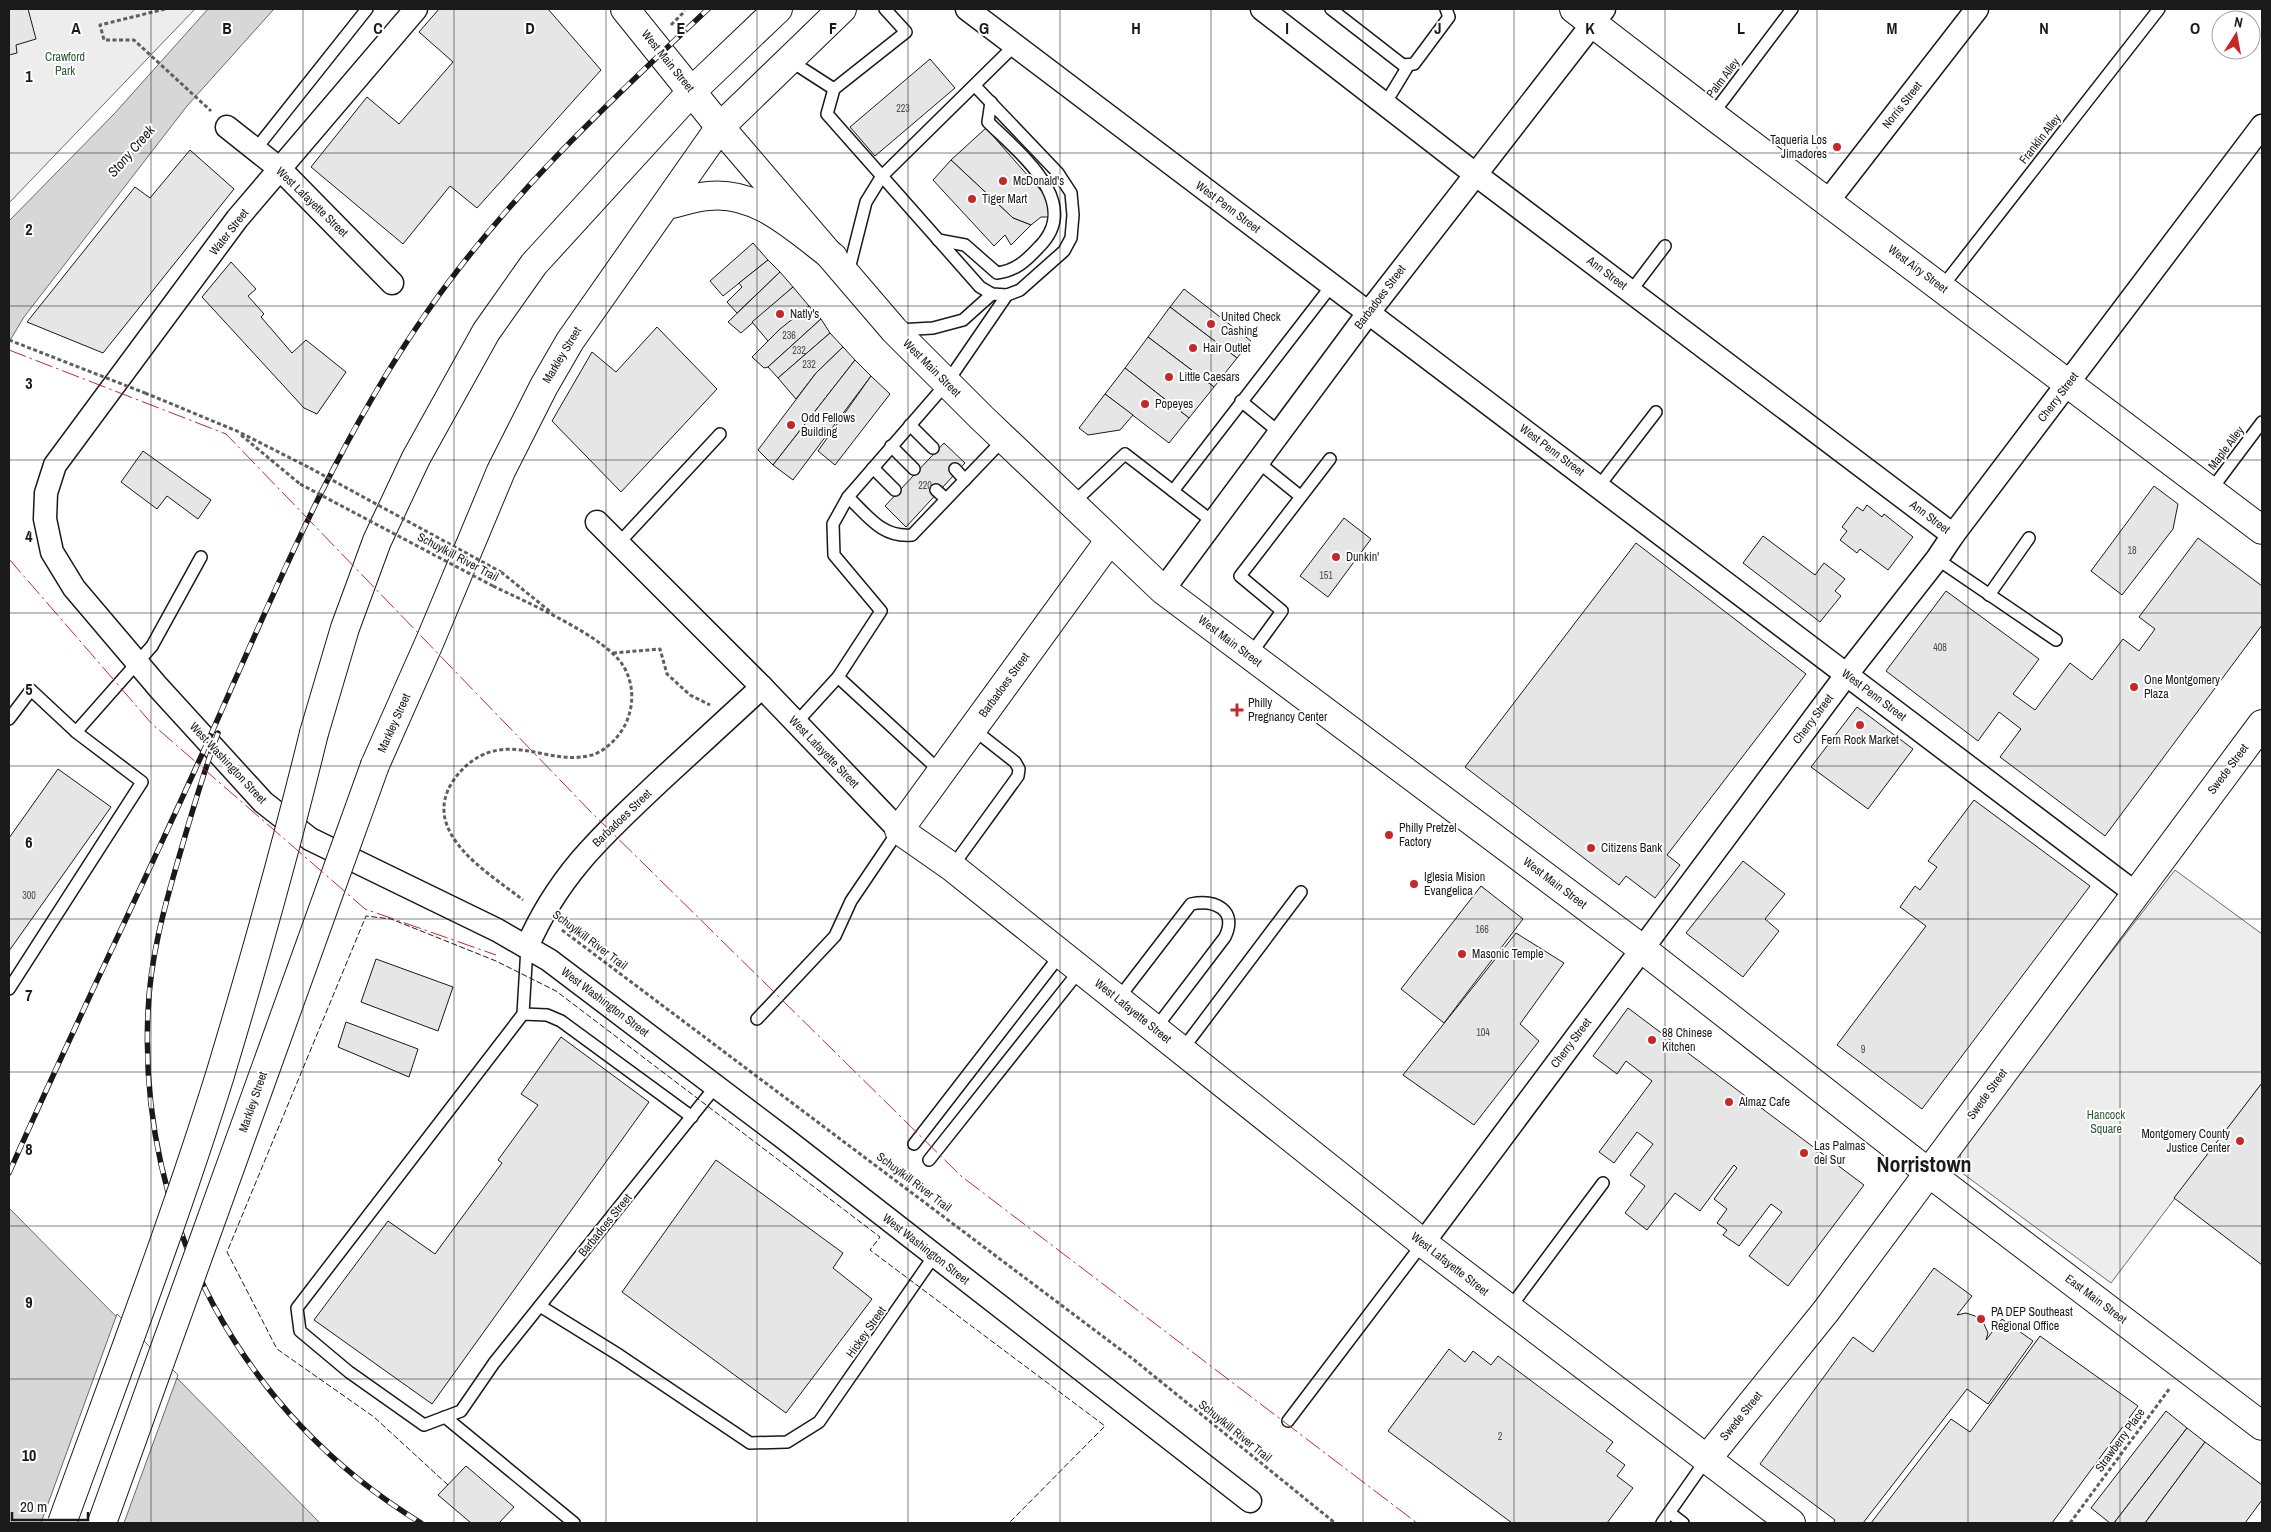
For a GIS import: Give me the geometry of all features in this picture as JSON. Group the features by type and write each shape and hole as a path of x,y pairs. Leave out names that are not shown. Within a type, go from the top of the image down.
{"main road":[{"name":"West Main Street","path":"625,9 720,127 894,330 946,384 1109,541 1163,590 1641,948 1929,1173"},
{"path":"62,1523 145,1295 220,1075 284,854 314,733 345,628 377,541 416,458 486,332 534,264 692,91 778,9"},
{"name":"Markley Street","path":"102,1523 375,765 430,641 501,471 539,394 600,295 667,206 684,176 720,127 842,9"},
{"name":"West Airy Street","path":"1589,12 1712,116 2069,382 2262,530"},
{"path":"667,206 710,195 746,200 771,211 840,266"},
{"name":"Barbadoes Street","path":"899,830 1109,541"},
{"name":"Swede Street","path":"1706,1460 1826,1311 2262,724"},
{"name":"West Lafayette Street","path":"899,830 952,867 1423,1243 1791,1523"},
{"name":"East Main Street","path":"1929,1173 2262,1426"}],"street":[{"name":"Water Street","path":"55,465 238,219 416,9"},
{"name":"West Penn Street","path":"967,9 2135,893"},
{"name":"Ann Street","path":"1262,9 1475,174 1953,535"},
{"name":"Norris Street","path":"1828,201 1977,9"},
{"name":"Barbadoes Street","path":"1163,590 1369,312 1475,174 1589,12"},
{"name":"Cherry Street","path":"1423,1243 1641,948 1847,674 1937,559 1953,535 2262,126"},
{"name":"West Lafayette Street","path":"227,127 280,169 392,283"},
{"name":"West Washington Street","path":"55,465 46,493 45,519 52,552 74,588 137,662 263,802 310,839 497,930 549,960 1030,1328 1250,1501"},
{"name":"West Lafayette Street","path":"597,522 762,687 899,830"},
{"name":"Barbadoes Street","path":"527,947 541,914 571,871 590,849 762,687"}],"lane":[{"path":"255,150 367,9"},
{"path":"885,9 906,32 834,89 827,114 980,287 992,294 1007,295 1020,290 1064,251 1072,238 1071,193 1058,173 975,86"},
{"path":"1331,9 1403,65 1408,66 1414,64 1448,17 1446,9"},
{"name":"Palm Alley","path":"1712,116 1792,9"},
{"name":"Franklin Alley","path":"1942,287 2159,9"},
{"path":"840,266 866,202 882,176 1014,46"},
{"path":"789,60 834,89"},
{"path":"1385,104 1408,66"},
{"path":"938,240 965,245 997,273 1009,272 1025,261 1050,237 1055,205 1048,187 988,122 991,102"},
{"path":"1631,291 1665,246"},
{"path":"1173,491 1332,285"},
{"path":"894,330 933,328 962,320 992,294"},
{"path":"796,723 838,677 881,611 834,555 833,524 848,497 946,384 1007,295"},
{"path":"1241,401 1280,433"},
{"path":"1599,486 1656,412"},
{"name":"Maple Alley","path":"2211,490 2262,422"},
{"path":"910,424 933,448"},
{"path":"618,544 720,434"},
{"path":"848,497 886,532 898,536 912,535 1004,439"},
{"path":"891,446 914,469"},
{"path":"1072,504 1125,454 1213,522"},
{"path":"1249,655 1282,611 1240,576 1330,459"},
{"path":"1258,462 1300,496"},
{"path":"873,468 895,490"},
{"path":"955,469 965,480"},
{"path":"936,490 946,499"},
{"path":"916,511 925,521"},
{"path":"1989,595 2030,538"},
{"path":"76,732 155,642 200,557"},
{"path":"1937,559 2056,640"},
{"path":"838,677 941,772"},
{"path":"9,719 31,690 76,732 142,782 9,989"},
{"path":"952,867 1018,776 1020,769 1015,762 973,729"},
{"path":"757,1019 835,936 851,901 899,830"},
{"path":"1182,1050 1301,892"},
{"path":"1118,999 1191,904 1211,902 1223,909 1229,918 1229,928 1225,937 1155,1029"},
{"path":"527,947 523,1014 546,1015 561,1021 692,1117"},
{"path":"914,1144 1071,962"},
{"path":"929,1160 1071,962"},
{"name":"Barbadoes Street","path":"523,1014 297,1308 300,1330 349,1372 424,1425 461,1411 494,1363 716,1086"},
{"path":"1509,1309 1603,1183"},
{"path":"1288,1421 1423,1243"},
{"name":"Hickey Street","path":"540,1306 619,1355 750,1444 787,1442 819,1422 934,1256"},
{"path":"445,1417 574,1523"},
{"path":"1662,1523 1706,1460"},
{"path":"1670,1513 1684,1523"}],"path":[{"path":"165,9 100,25 104,40 134,40 200,101"},
{"path":"9,340 237,431 310,468 501,572 556,617"},
{"name":"Schuylkill River Trail","path":"237,431 300,484 493,586 556,617 612,653 623,666 630,680 632,708 620,734 609,746 595,754 577,758 501,750 485,753 470,762 458,774 448,788 444,804 444,817 449,834 458,846 541,914 1133,1359 1335,1523"},
{"path":"612,653 660,649 667,674 690,695 731,716"},
{"name":"Strawberry Place","path":"2070,1523 2185,1367"}],"green space":[{"name":"Crawford Park","path":"9,9 195,9 9,203"},
{"name":"Hancock Square","path":"2175,870 2262,934 2262,1083 2111,1283 1958,1170 1962,1146"}],"water":[{"name":"Stony Creek","path":"208,9 274,9 187,106 24,317 9,342 9,221 114,114"},
{"path":"9,1208 320,1523 9,1523"}],"pier":[{"path":"117,1314 178,1375 124,1523 41,1523"}],"building":[{"path":"9,9 28,9 36,39 16,45 17,53 9,55"},
{"path":"439,9 548,9 601,70 477,208 450,186 403,244 311,167 367,97 399,124 453,62 419,32"},
{"path":"930,59 955,88 875,156 850,127"},
{"name":"McDonald's","path":"986,128 1051,202 1051,217 1041,217 1031,225 1013,218 951,160"},
{"path":"190,150 234,189 103,353 27,322 135,187 150,198"},
{"name":"Tiger Mart","path":"951,160 1013,218 1031,225 1011,245 1005,235 994,246 933,180"},
{"path":"753,243 768,260 723,296 710,281"},
{"path":"768,260 780,272 737,313 727,302 742,287 739,283"},
{"path":"231,262 256,289 248,296 264,314 261,317 292,353 306,340 346,372 317,414 304,408 202,297"},
{"path":"780,272 793,287 741,333 728,322"},
{"name":"Natly's","path":"793,287 809,306 768,341 752,322"},
{"name":"United Check Cashing","path":"1184,289 1251,341 1237,358 1170,307"},
{"path":"809,306 821,319 768,367 764,368 752,357 780,329"},
{"name":"Hair Outlet","path":"1170,307 1237,358 1214,387 1148,337"},
{"path":"821,319 830,333 778,378 768,367"},
{"path":"657,327 717,389 621,492 552,421 592,352 616,372"},
{"path":"830,333 843,347 816,373 796,399 778,378"},
{"name":"Little Caesars","path":"1148,337 1214,387 1189,418 1125,368"},
{"name":"Odd Fellows Building","path":"843,347 855,360 773,465 758,450 816,373"},
{"path":"855,360 871,376 793,480 773,465"},
{"name":"Popeyes","path":"1125,368 1189,418 1169,443 1105,394"},
{"path":"871,376 890,394 835,465 818,451"},
{"path":"1105,394 1133,415 1120,430 1088,435 1079,428"},
{"path":"944,443 965,463 906,527 885,506"},
{"path":"143,451 211,500 198,519 167,496 157,509 121,482"},
{"path":"2154,486 2178,504 2173,529 2122,595 2091,571"},
{"path":"1867,505 1882,517 1884,514 1913,537 1888,570 1860,549 1857,553 1840,540 1847,531 1842,527 1857,507 1863,511"},
{"name":"Dunkin'","path":"1344,518 1371,539 1328,597 1300,576"},
{"path":"1763,536 1815,575 1824,563 1845,579 1835,591 1841,596 1820,622 1743,563"},
{"name":"One Montgomery Plaza","path":"2198,538 2262,586 2262,625 2105,836 2000,757 2021,729 1999,712 1978,741 1886,671 1946,591 2039,659 2013,694 2035,710 2070,663 2092,680 2123,639 2139,651 2155,629 2139,617"},
{"path":"1636,543 1806,674 1667,855 1680,865 1655,898 1626,876 1619,885 1465,767"},
{"path":"1857,707 1913,749 1868,809 1811,767"},
{"path":"58,769 111,807 9,951 9,838"},
{"path":"1974,800 2090,886 1922,1109 1837,1045 1926,926 1900,907 1915,886 1920,890 1937,867 1928,861"},
{"path":"1743,861 1785,894 1765,919 1779,931 1743,977 1686,933"},
{"name":"Masonic Temple","path":"1481,886 1523,919 1444,1023 1401,989"},
{"path":"1516,933 1564,963 1520,1024 1539,1041 1474,1125 1403,1075"},
{"path":"376,959 453,987 438,1031 361,1002"},
{"path":"1628,1008 1864,1185 1788,1286 1749,1256 1782,1212 1771,1204 1739,1246 1723,1235 1727,1230 1717,1223 1727,1209 1714,1199 1737,1168 1734,1165 1700,1211 1675,1193 1647,1230 1625,1213 1645,1186 1630,1175 1653,1144 1637,1132 1614,1163 1599,1152 1652,1081 1626,1061 1617,1074 1593,1056"},
{"path":"346,1022 418,1049 409,1077 338,1047"},
{"path":"561,1037 649,1102 432,1404 314,1320 388,1221 435,1254 502,1163 498,1160 538,1105 521,1094"},
{"name":"Montgomery County Justice Center","path":"2262,1083 2262,1265 2174,1198"},
{"path":"716,1160 843,1253 833,1268 872,1299 786,1413 622,1292"},
{"path":"1934,1268 1972,1296 1957,1315 1966,1313 1975,1316 1984,1324 1988,1333 1986,1340 2002,1319 2033,1341 1988,1404 1967,1389 1863,1523 1833,1523 1835,1520 1760,1464 1853,1337 1873,1352"},
{"path":"2040,1336 2138,1406 2052,1523 1871,1523 1951,1419 1970,1432"},
{"path":"1449,1349 1465,1362 1473,1351 1491,1365 1498,1356 1613,1442 1606,1451 1625,1465 1617,1476 1633,1488 1607,1523 1512,1523 1388,1431"},
{"path":"2166,1411 2187,1428 2114,1523 2110,1523 2091,1508"},
{"path":"2187,1428 2205,1442 2145,1523 2114,1523"},
{"path":"2205,1442 2262,1485 2262,1500 2245,1523 2145,1523"},
{"path":"466,1466 514,1507 499,1523 471,1523 438,1495"}],"railway":[{"path":"9,1173 307,521 363,414 427,312 490,230 524,191 596,116 708,9"},
{"path":"218,733 197,795 168,895 149,992 150,1090 161,1165 183,1237 214,1305 253,1369 301,1427 357,1478 421,1523"}],"fence":[{"path":"448,1485 374,1417 277,1349 227,1252 366,916 391,919 496,961 556,991 880,1237 870,1250 1105,1426 1009,1523"}],"power":[{"path":"9,350 226,434 590,811 961,1176 1417,1523"},
{"path":"9,559 152,724 365,909 496,955"}],"place":[{"name":"Taqueria Los Jimadores","path":"1837,147"},
{"name":"McDonald's","path":"1003,181"},
{"name":"Tiger Mart","path":"972,199"},
{"name":"Natly's","path":"780,314"},
{"name":"United Check Cashing","path":"1211,324"},
{"name":"Hair Outlet","path":"1193,348"},
{"name":"Little Caesars","path":"1169,377"},
{"name":"Popeyes","path":"1145,404"},
{"name":"Odd Fellows Building","path":"791,425"},
{"name":"Dunkin'","path":"1336,557"},
{"name":"One Montgomery Plaza","path":"2134,687"},
{"name":"Philly Pregnancy Center","path":"1237,710"},
{"name":"Fern Rock Market","path":"1860,725"},
{"name":"Philly Pretzel Factory","path":"1389,835"},
{"name":"Citizens Bank","path":"1591,848"},
{"name":"Iglesia Mision Evangelica","path":"1414,884"},
{"name":"Masonic Temple","path":"1462,954"},
{"name":"88 Chinese Kitchen","path":"1652,1040"},
{"name":"Almaz Cafe","path":"1729,1102"},
{"name":"Montgomery County Justice Center","path":"2240,1141"},
{"name":"Las Palmas del Sur","path":"1804,1153"},
{"name":"PA DEP Southeast Regional Office","path":"1981,1319"}],"district":[{"name":"Norristown","path":"1924,1164"}]}
